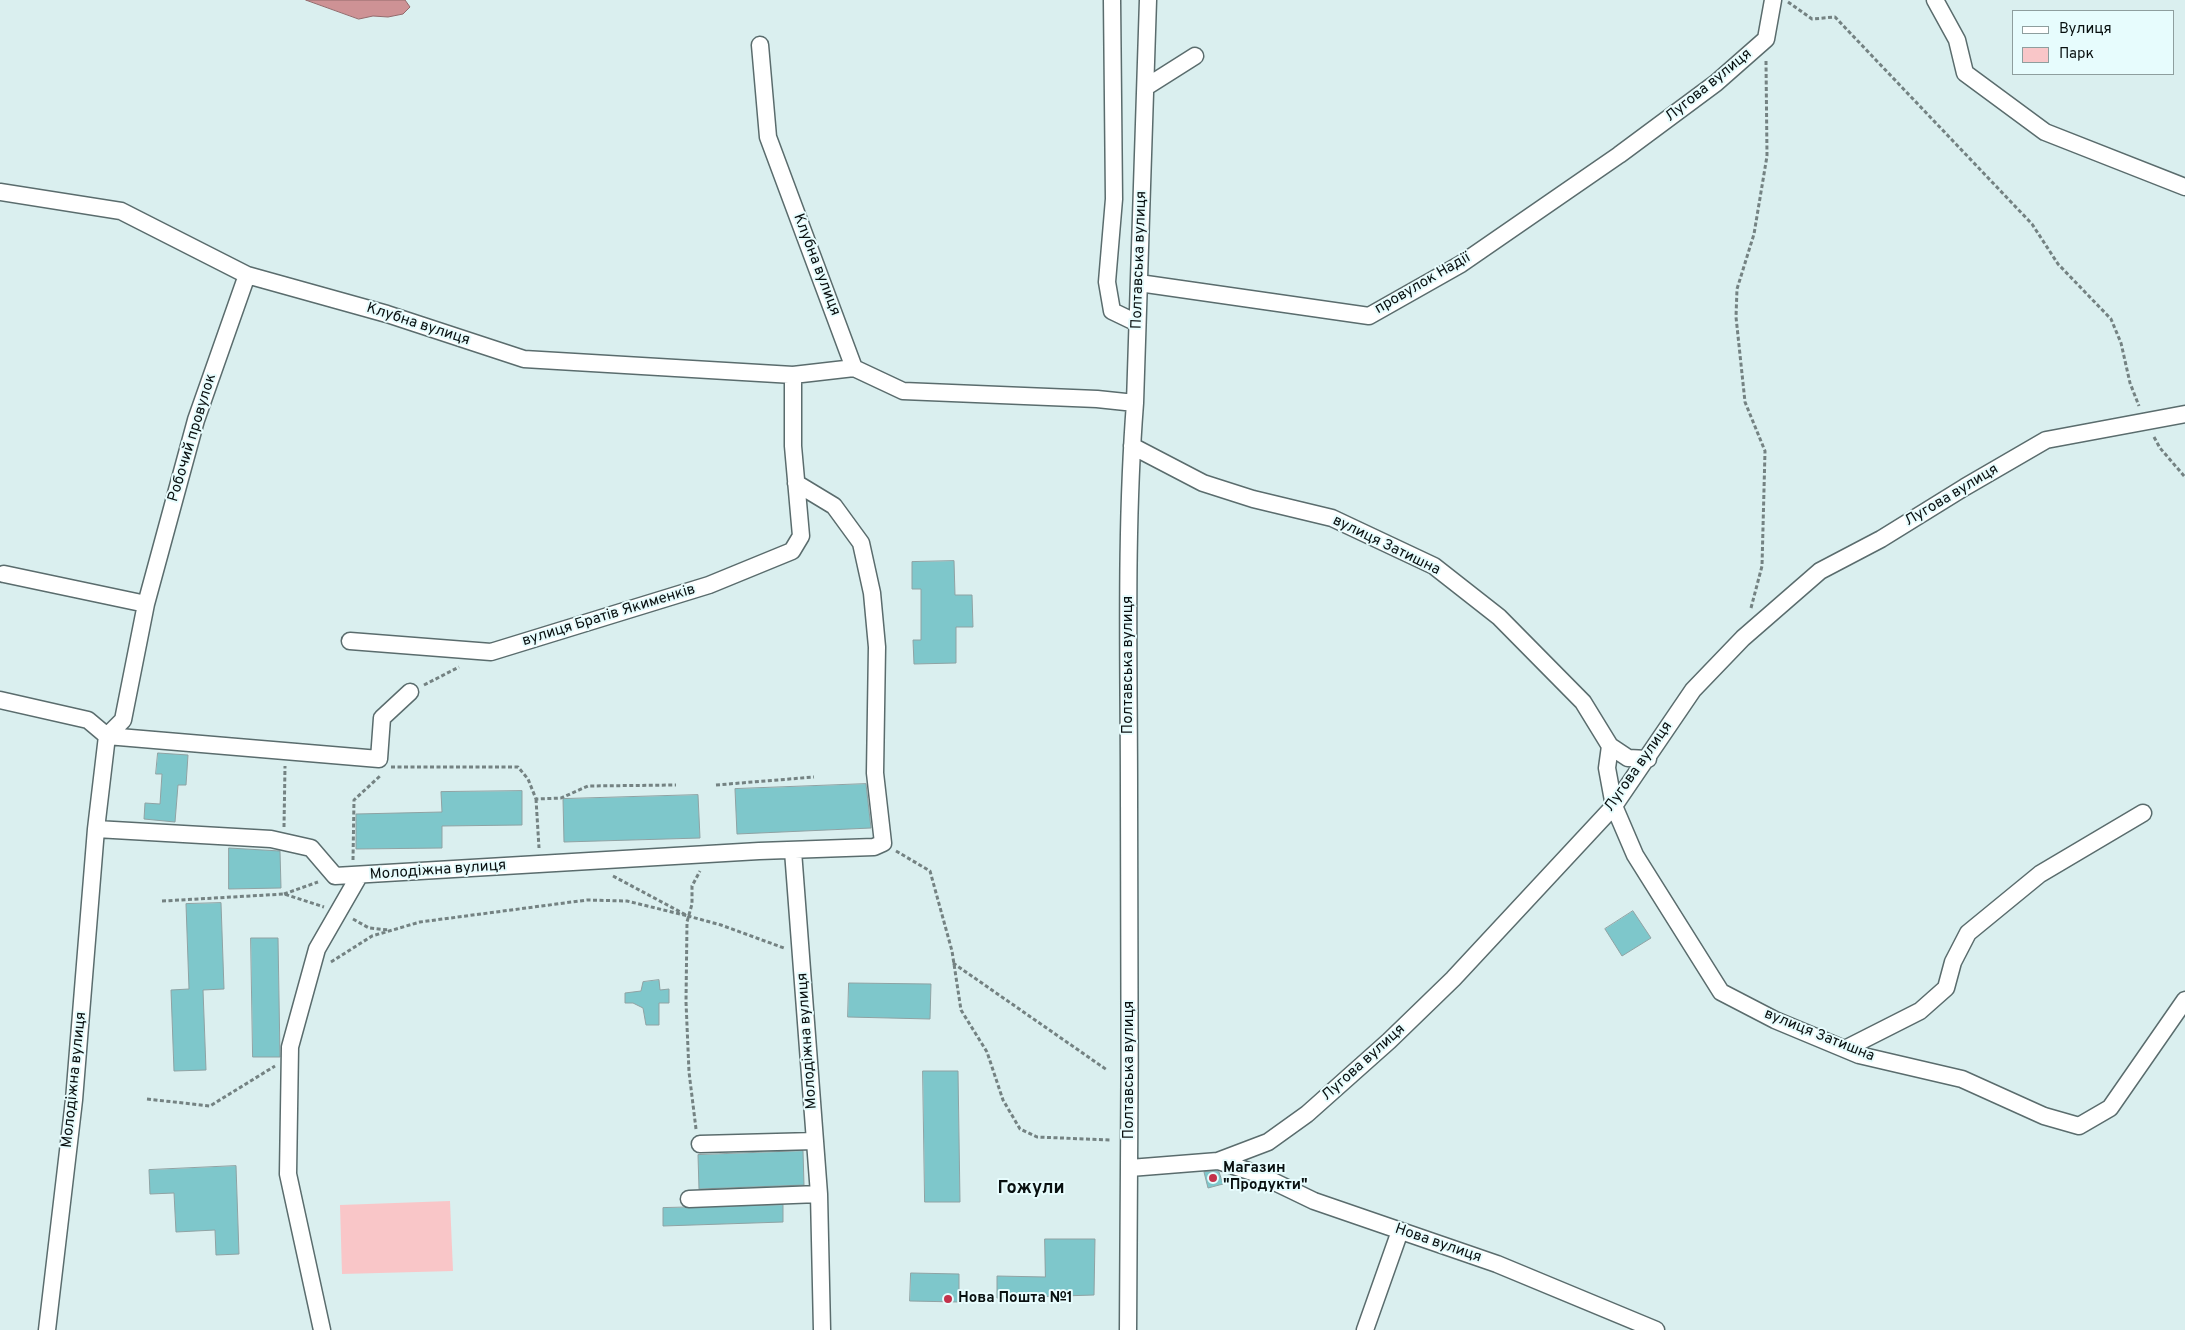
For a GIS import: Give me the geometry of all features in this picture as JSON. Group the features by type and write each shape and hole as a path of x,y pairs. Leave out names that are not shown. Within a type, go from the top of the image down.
{"street":[{"path":"1112,0 1114,198 1107,282 1112,311 1137,323"},
{"name":"Полтавська вулиця","path":"1128,1330 1130,1168 1128,623 1132,446 1148,0"},
{"name":"Лугова вулиця","path":"1619,155 1716,83 1766,39 1773,0"},
{"path":"1936,0 1958,40 1965,73 2044,132 2185,187"},
{"name":"Клубна вулиця","path":"0,192 121,211 247,275 387,314 524,359 793,375 854,368 768,137 760,45"},
{"path":"1146,87 1195,56"},
{"name":"провулок Надії","path":"1139,283 1369,316 1461,264 1619,155"},
{"name":"Робочий провулок","path":"107,736 123,720 146,604 196,420 247,275"},
{"path":"854,368 903,391 1097,399 1135,404"},
{"name":"вулиця Братів Якименків","path":"350,641 491,652 710,585 792,551 800,536 796,483 793,375"},
{"name":"Лугова вулиця","path":"1130,1168 1218,1161 1268,1142 1307,1114 1389,1041 1453,979 1614,806 1648,759 1693,690 1743,638 1820,571 1881,539 2046,440 2146,423 2185,414"},
{"name":"вулиця Затишна","path":"1132,446 1203,483 1253,499 1332,518 1434,566 1506,624 1583,702 1610,746 1628,758 1648,759"},
{"path":"796,483 834,506 861,544 872,593 877,647 875,773 883,843"},
{"path":"4,574 146,604"},
{"path":"0,700 88,720 107,736 286,750 385,763 382,718 410,692"},
{"name":"Молодіжна вулиця","path":"47,1330 74,1100 96,829 107,736"},
{"name":"вулиця Затишна","path":"1610,746 1607,768 1614,806 1635,855 1721,992 1775,1020 1868,1057 1962,1079 2044,1116 2079,1126 2110,1108 2185,1000"},
{"path":"1845,1049 1920,1011 1946,988 1953,962 1968,933 2040,874 2143,813"},
{"path":"96,829 270,839 311,848 335,876"},
{"name":"Молодіжна вулиця","path":"335,876 710,854 874,847 883,843"},
{"name":"Молодіжна вулиця","path":"794,851 819,1194 822,1330"},
{"path":"322,1330 288,1174 290,1047 317,949 339,912 356,876"},
{"path":"700,1144 815,1141"},
{"name":"Нова вулиця","path":"1218,1161 1258,1174 1314,1201 1497,1264 1656,1330"},
{"path":"689,1199 819,1194"},
{"path":"1365,1330 1400,1231"}],"path":[{"path":"1785,0 1812,18 1835,17 2032,224 2058,264 2110,319 2121,343 2130,383 2146,423 2160,448 2185,478"},
{"path":"1750,611 1762,566 1764,451 1745,402 1736,317 1737,289 1754,234 1767,156 1766,39"},
{"path":"410,692 462,665"},
{"path":"283,842 286,750"},
{"path":"356,876 354,800 385,763 518,767 528,779 536,799 540,864"},
{"path":"716,784 814,777"},
{"path":"536,799 561,798 588,786 676,784"},
{"path":"883,843 930,871 953,963 961,1010 987,1052 1003,1100 1020,1129 1037,1137 1110,1140"},
{"path":"700,1144 694,1123 689,1072 686,1002 688,916 692,904 692,886 710,854"},
{"path":"611,875 688,916"},
{"path":"162,901 284,894 335,876"},
{"path":"284,894 339,912 370,928 392,930"},
{"path":"310,975 372,936 420,922 587,900 627,901 721,924 801,954"},
{"path":"953,963 1107,1070"},
{"path":"147,1099 210,1106 290,1056"}],"green space":[{"path":"450,1201 453,1271 342,1274 340,1205"}],"shaded area":[{"path":"306,0 405,0 410,7 403,14 359,19"}],"building":[{"path":"954,561 955,595 972,595 973,627 956,627 956,663 914,664 913,640 921,640 921,589 912,589 912,562"},
{"path":"158,753 188,755 186,785 178,785 175,822 144,819 145,803 160,804 162,774 156,774"},
{"path":"866,784 871,828 737,834 735,789"},
{"path":"522,791 522,825 442,826 442,848 356,849 356,814 442,812 441,792"},
{"path":"698,795 700,838 564,842 563,799"},
{"path":"229,848 280,851 281,888 229,889"},
{"path":"221,903 224,989 203,990 206,1070 174,1071 171,990 189,989 186,904"},
{"path":"1633,911 1651,938 1622,956 1605,929"},
{"path":"251,938 278,938 280,1057 253,1057"},
{"path":"659,980 660,990 669,989 669,1003 659,1003 659,1025 646,1025 643,1008 633,1003 625,1003 625,993 641,991 643,982"},
{"path":"849,983 931,984 930,1019 848,1017"},
{"path":"923,1071 958,1071 960,1202 925,1202"},
{"path":"803,1151 804,1185 699,1189 698,1155"},
{"path":"236,1166 239,1254 216,1255 215,1230 176,1232 174,1193 150,1194 149,1170"},
{"name":"Магазин \"Продукти\"","path":"1217,1171 1223,1184 1208,1188 1204,1172"},
{"path":"783,1205 783,1222 663,1226 663,1208"},
{"path":"1045,1239 1095,1239 1094,1295 997,1298 997,1276 1045,1277"},
{"path":"911,1273 959,1274 959,1302 910,1301"}],"place":[{"name":"Магазин \"Продукти\"","path":"1213,1178"},
{"name":"Нова Пошта №1","path":"948,1299"}],"district":[{"name":"Гожули","path":"1031,1189"}]}
